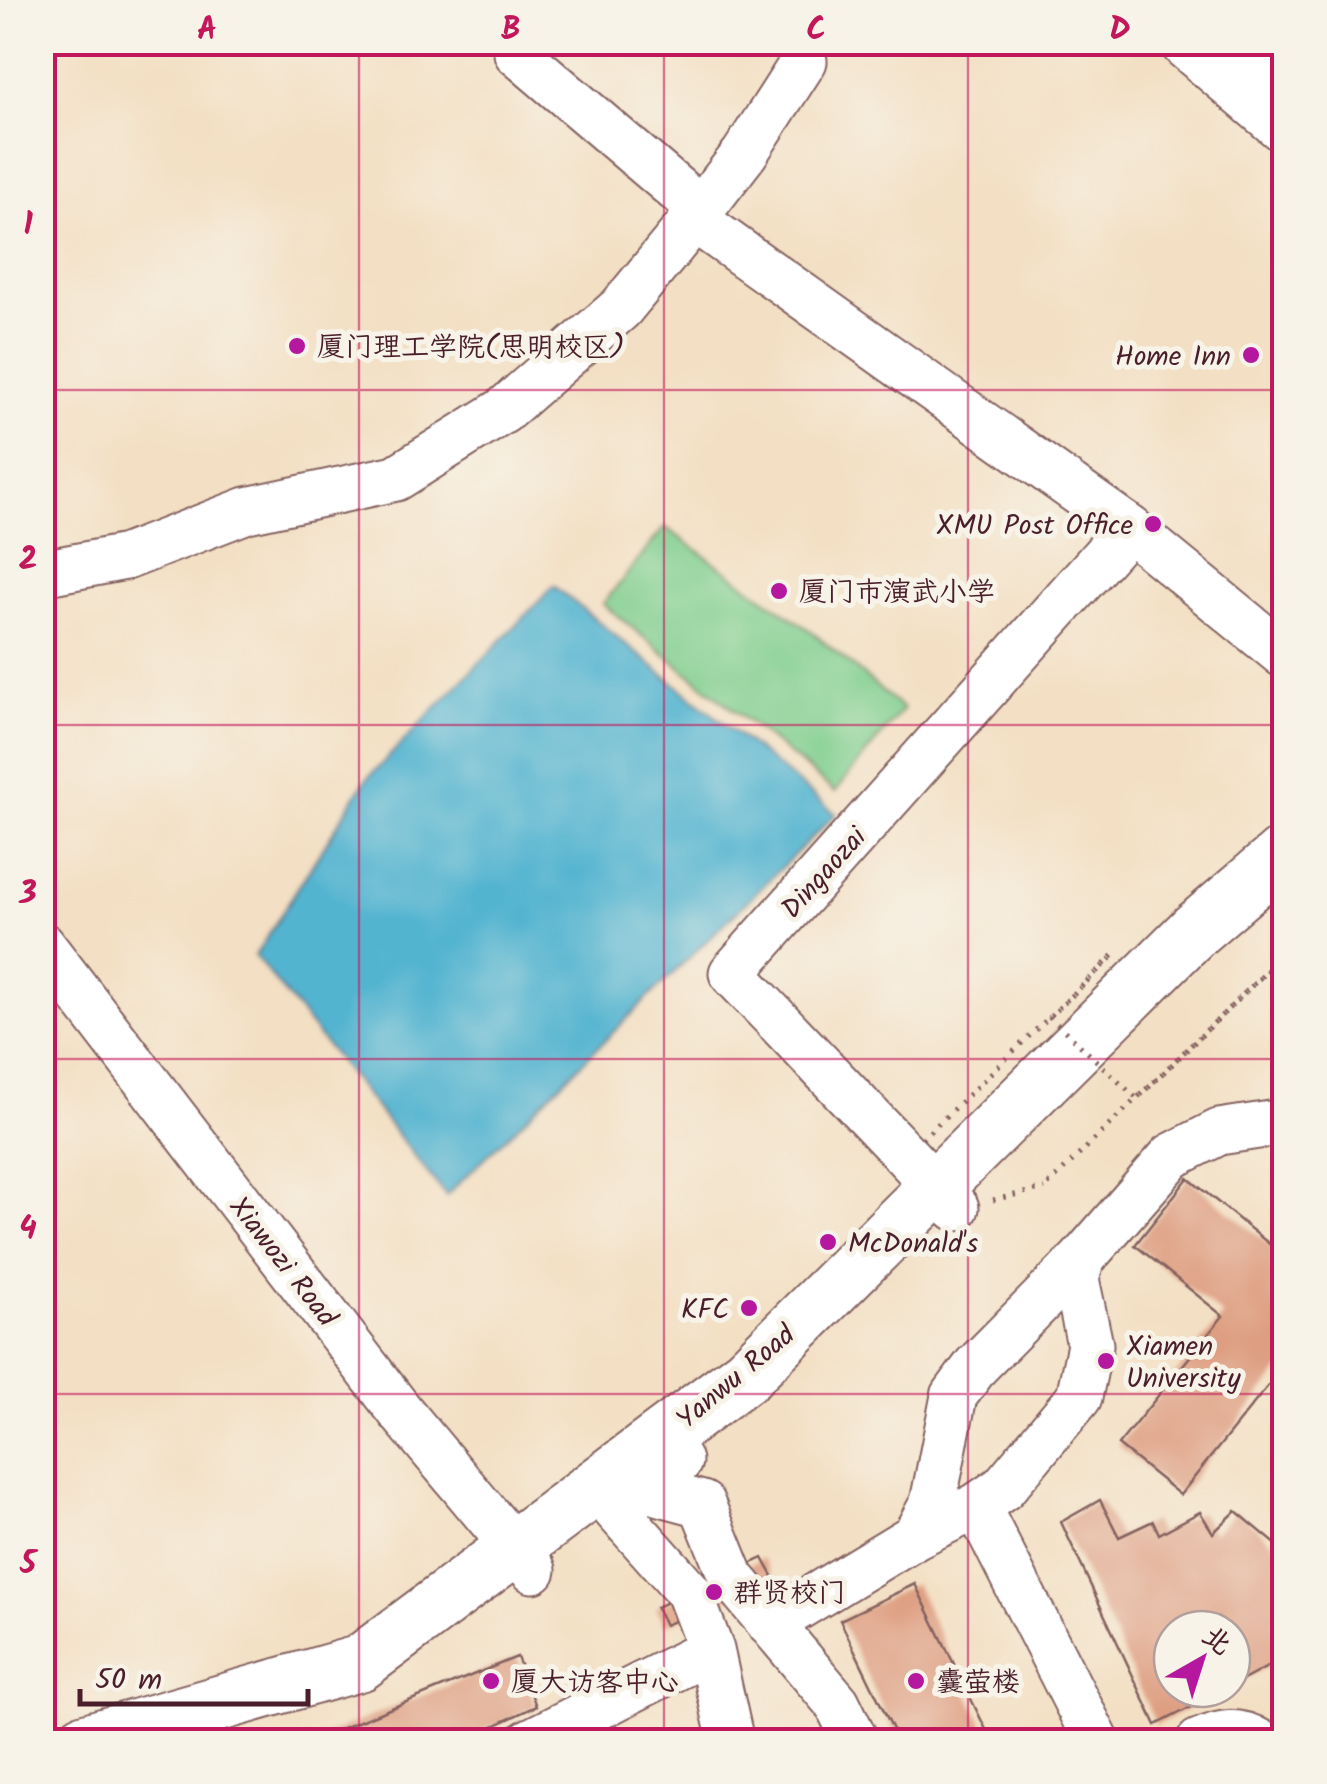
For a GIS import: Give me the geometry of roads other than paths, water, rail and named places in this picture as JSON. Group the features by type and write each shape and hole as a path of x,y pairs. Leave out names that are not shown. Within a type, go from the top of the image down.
{"main road":[{"path":"1188,42 1284,124"},
{"path":"1261,42 1284,64"},
{"name":"Yanwu Road","path":"190,1742 373,1689 746,1374 938,1178 1283,875"},
{"name":"Yanwu Road","path":"84,1742 360,1662 524,1559 615,1509 765,1396 938,1178"}],"street":[{"path":"517,53 698,214 1130,528 1284,655"},
{"path":"42,573 126,558 247,510 396,478 502,411 621,308 745,153 804,62"},
{"name":"Dingaozai","path":"938,1178 732,973 1130,528"},
{"name":"Xiawozi Road","path":"42,945 400,1411 524,1559"},
{"path":"915,1536 933,1503 954,1396 976,1366 1081,1260 1172,1156 1219,1132 1284,1122"},
{"path":"770,1624 915,1536 977,1506 1004,1488 1079,1397 1090,1344 1076,1279 1081,1260"},
{"path":"679,1461 650,1490 702,1504 732,1578 837,1703 856,1742"},
{"path":"977,1506 1097,1742"},
{"path":"615,1509 690,1592 711,1650 731,1742"},
{"path":"528,1742 711,1650"},
{"path":"1199,1742 1222,1731 1248,1735 1259,1742"}],"water":[{"path":"554,586 836,814 446,1196 255,956 365,781"}],"place":[{"name":"厦门理工学院(思明校区)","path":"297,346"},
{"name":"Home Inn","path":"1251,355"},
{"name":"XMU Post Office","path":"1153,524"},
{"name":"厦门市演武小学","path":"779,591"},
{"name":"McDonald's","path":"828,1242"},
{"name":"KFC","path":"749,1308"},
{"name":"Xiamen University","path":"1106,1361"},
{"name":"群贤校门","path":"714,1592"},
{"name":"厦大访客中心","path":"491,1681"},
{"name":"囊萤楼","path":"916,1681"}]}
